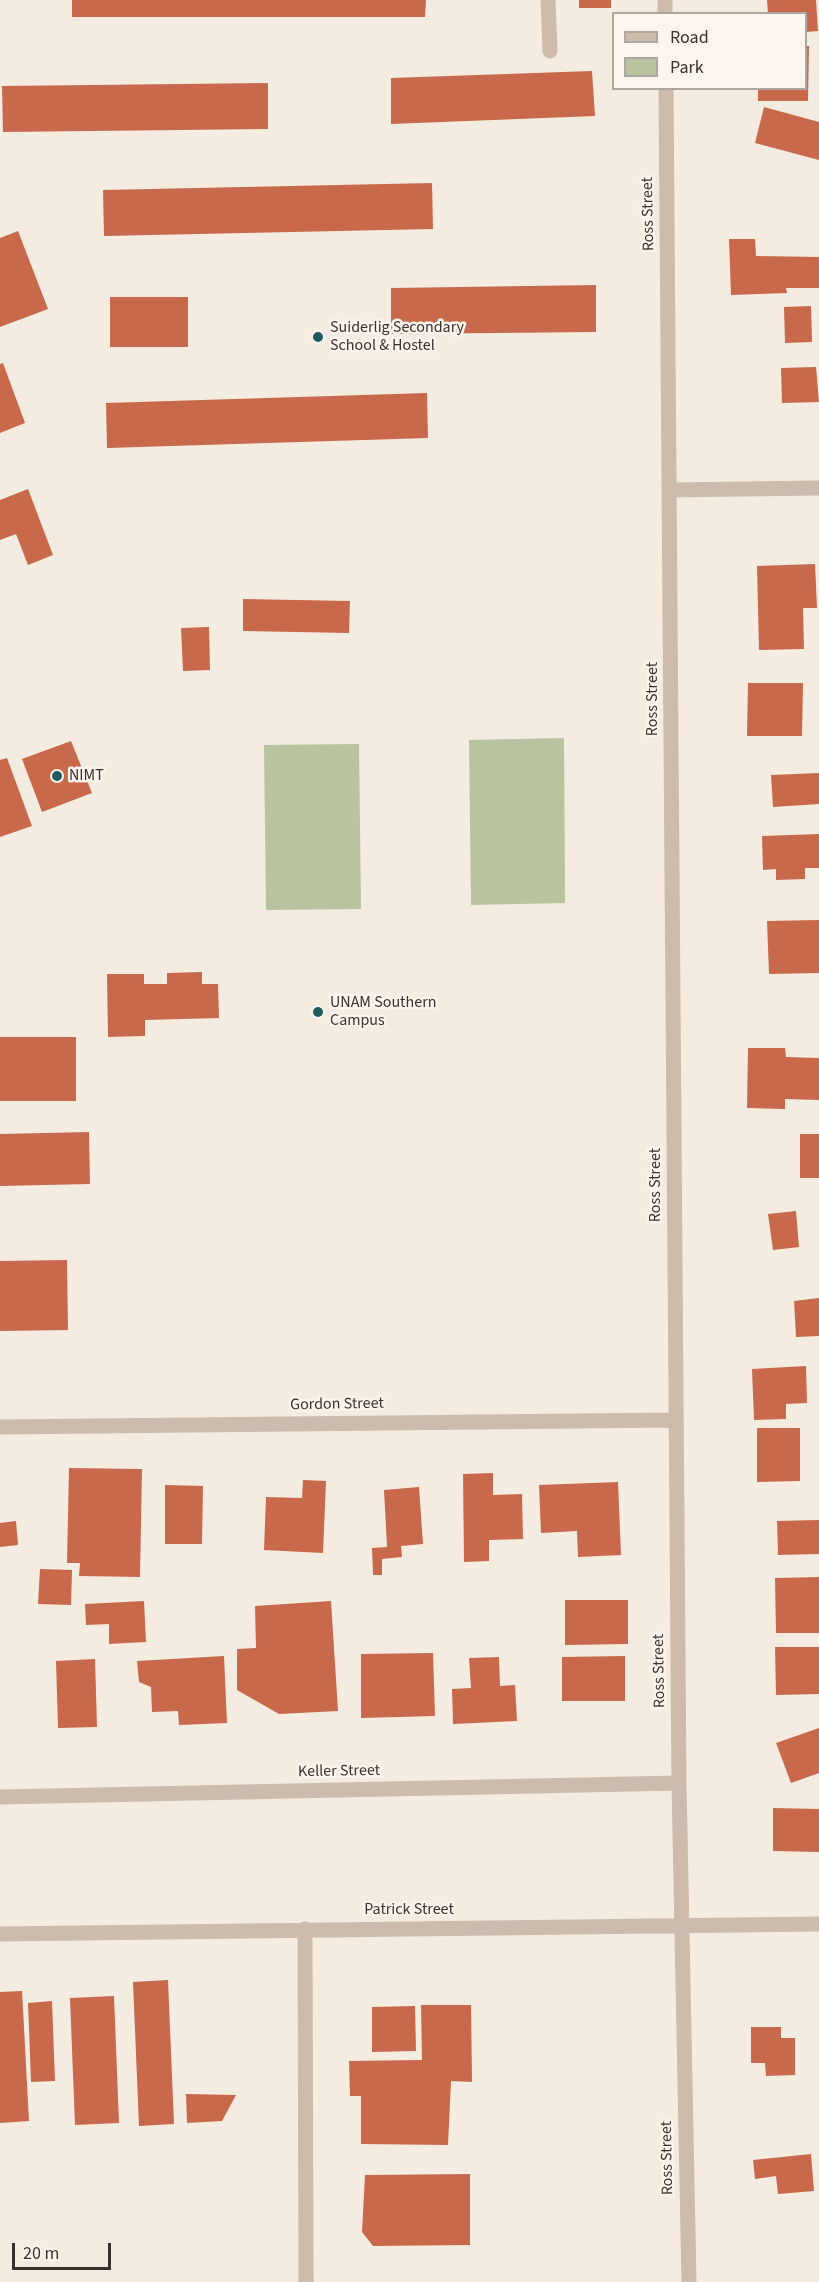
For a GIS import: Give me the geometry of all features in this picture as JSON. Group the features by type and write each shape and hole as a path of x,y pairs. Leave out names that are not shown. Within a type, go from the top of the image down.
{"street":[{"path":"548,0 550,51"},
{"name":"Ross Street","path":"666,90 675,1420 681,1926 689,2282"},
{"path":"670,490 819,488"},
{"name":"Gordon Street","path":"0,1427 675,1420"},
{"name":"Keller Street","path":"0,1797 679,1783"},
{"name":"Patrick Street","path":"0,1934 819,1924"},
{"path":"305,1929 306,2282"}],"green space":[{"path":"564,738 565,903 471,905 469,740"},
{"path":"359,744 361,909 266,910 264,745"}],"building":[{"path":"72,0 426,0 425,17 72,17"},
{"path":"579,0 611,0 611,8 579,8"},
{"path":"767,0 816,0 818,31 807,32 807,12 768,12"},
{"path":"807,46 809,46 808,101 758,101 758,90 807,90"},
{"path":"592,71 595,116 391,124 391,78"},
{"path":"268,83 268,129 3,132 2,86"},
{"path":"764,107 819,122 819,160 755,143"},
{"path":"432,183 433,229 104,236 103,190"},
{"path":"18,231 48,309 0,327 0,238"},
{"path":"729,239 755,239 756,256 819,257 819,288 786,288 787,293 731,295"},
{"path":"596,285 596,332 391,334 391,288"},
{"path":"110,297 188,297 188,347 110,347"},
{"path":"811,306 812,342 785,343 784,307"},
{"path":"3,363 25,423 0,433 0,364"},
{"path":"816,367 819,402 782,403 781,368"},
{"path":"427,393 428,438 107,448 106,403"},
{"path":"28,489 53,555 28,565 16,534 0,540 0,500"},
{"path":"815,564 817,608 803,608 804,649 759,650 757,566"},
{"path":"243,599 350,601 349,633 243,631"},
{"path":"209,627 210,670 183,671 181,628"},
{"path":"748,683 803,683 802,736 747,736"},
{"name":"NIMT","path":"71,741 92,793 42,812 22,759"},
{"name":"NIMT","path":"7,758 32,826 0,837 0,760"},
{"path":"819,773 819,804 773,807 771,775"},
{"path":"819,834 819,868 805,868 805,879 776,880 776,869 763,870 762,836"},
{"path":"819,920 819,973 769,974 767,921"},
{"path":"202,972 202,984 218,984 219,1018 145,1020 145,1036 108,1037 107,974 144,974 144,984 167,984 167,973"},
{"path":"0,1037 76,1037 76,1101 0,1101"},
{"path":"748,1048 785,1048 786,1057 819,1058 819,1100 785,1099 785,1109 747,1108"},
{"path":"89,1132 90,1184 0,1186 0,1134"},
{"path":"800,1134 819,1134 819,1178 800,1178"},
{"path":"796,1211 799,1247 773,1250 768,1214"},
{"path":"67,1260 68,1330 0,1331 0,1261"},
{"path":"819,1298 819,1336 796,1337 794,1301"},
{"path":"806,1366 807,1403 786,1404 786,1419 754,1420 752,1369"},
{"path":"757,1428 800,1428 800,1481 757,1482"},
{"path":"69,1468 142,1469 140,1577 79,1576 80,1563 67,1563"},
{"path":"493,1473 493,1495 522,1494 523,1539 489,1540 489,1561 464,1562 463,1474"},
{"path":"303,1480 326,1481 323,1553 264,1550 266,1497 302,1498"},
{"path":"618,1482 621,1555 578,1557 577,1531 541,1533 539,1485"},
{"path":"165,1485 203,1486 202,1544 165,1544"},
{"path":"419,1487 423,1544 401,1546 402,1557 382,1559 382,1575 373,1575 372,1548 387,1547 384,1490"},
{"path":"819,1520 819,1554 778,1555 777,1521"},
{"path":"16,1521 18,1545 0,1547 0,1523"},
{"path":"40,1569 72,1570 71,1605 38,1604"},
{"path":"819,1577 819,1633 776,1633 775,1578"},
{"path":"565,1600 628,1600 628,1644 565,1645"},
{"path":"144,1601 146,1642 109,1644 109,1624 86,1625 85,1604"},
{"path":"331,1601 338,1711 279,1714 237,1690 237,1649 256,1648 255,1606"},
{"path":"775,1647 819,1647 819,1694 776,1695"},
{"path":"433,1653 435,1716 361,1718 361,1654"},
{"path":"224,1656 227,1723 179,1725 178,1711 152,1712 151,1687 139,1682 137,1661"},
{"path":"625,1656 625,1701 562,1701 562,1657"},
{"path":"499,1657 500,1686 515,1685 517,1721 453,1724 452,1689 471,1688 469,1658"},
{"path":"95,1659 97,1727 58,1728 56,1661"},
{"path":"819,1728 819,1773 791,1783 776,1743"},
{"path":"773,1808 819,1809 819,1852 773,1851"},
{"path":"168,1980 174,2124 139,2126 133,1982"},
{"path":"22,1991 29,2121 0,2123 0,1992"},
{"path":"114,1996 119,2123 75,2125 70,1998"},
{"path":"52,2001 55,2081 31,2082 28,2003"},
{"path":"421,2005 471,2005 472,2082 451,2081 448,2145 361,2144 361,2096 350,2096 349,2061 422,2060"},
{"path":"415,2006 416,2051 372,2052 372,2007"},
{"path":"751,2027 781,2027 781,2038 795,2038 795,2075 766,2076 765,2063 751,2063"},
{"path":"186,2094 236,2095 222,2121 187,2123"},
{"path":"811,2154 814,2191 778,2194 776,2176 755,2179 753,2160"},
{"path":"470,2174 470,2245 373,2246 362,2232 365,2175"}],"place":[{"name":"Suiderlig Secondary School & Hostel","path":"318,337"},
{"name":"NIMT","path":"57,776"},
{"name":"UNAM Southern Campus","path":"318,1012"}]}
